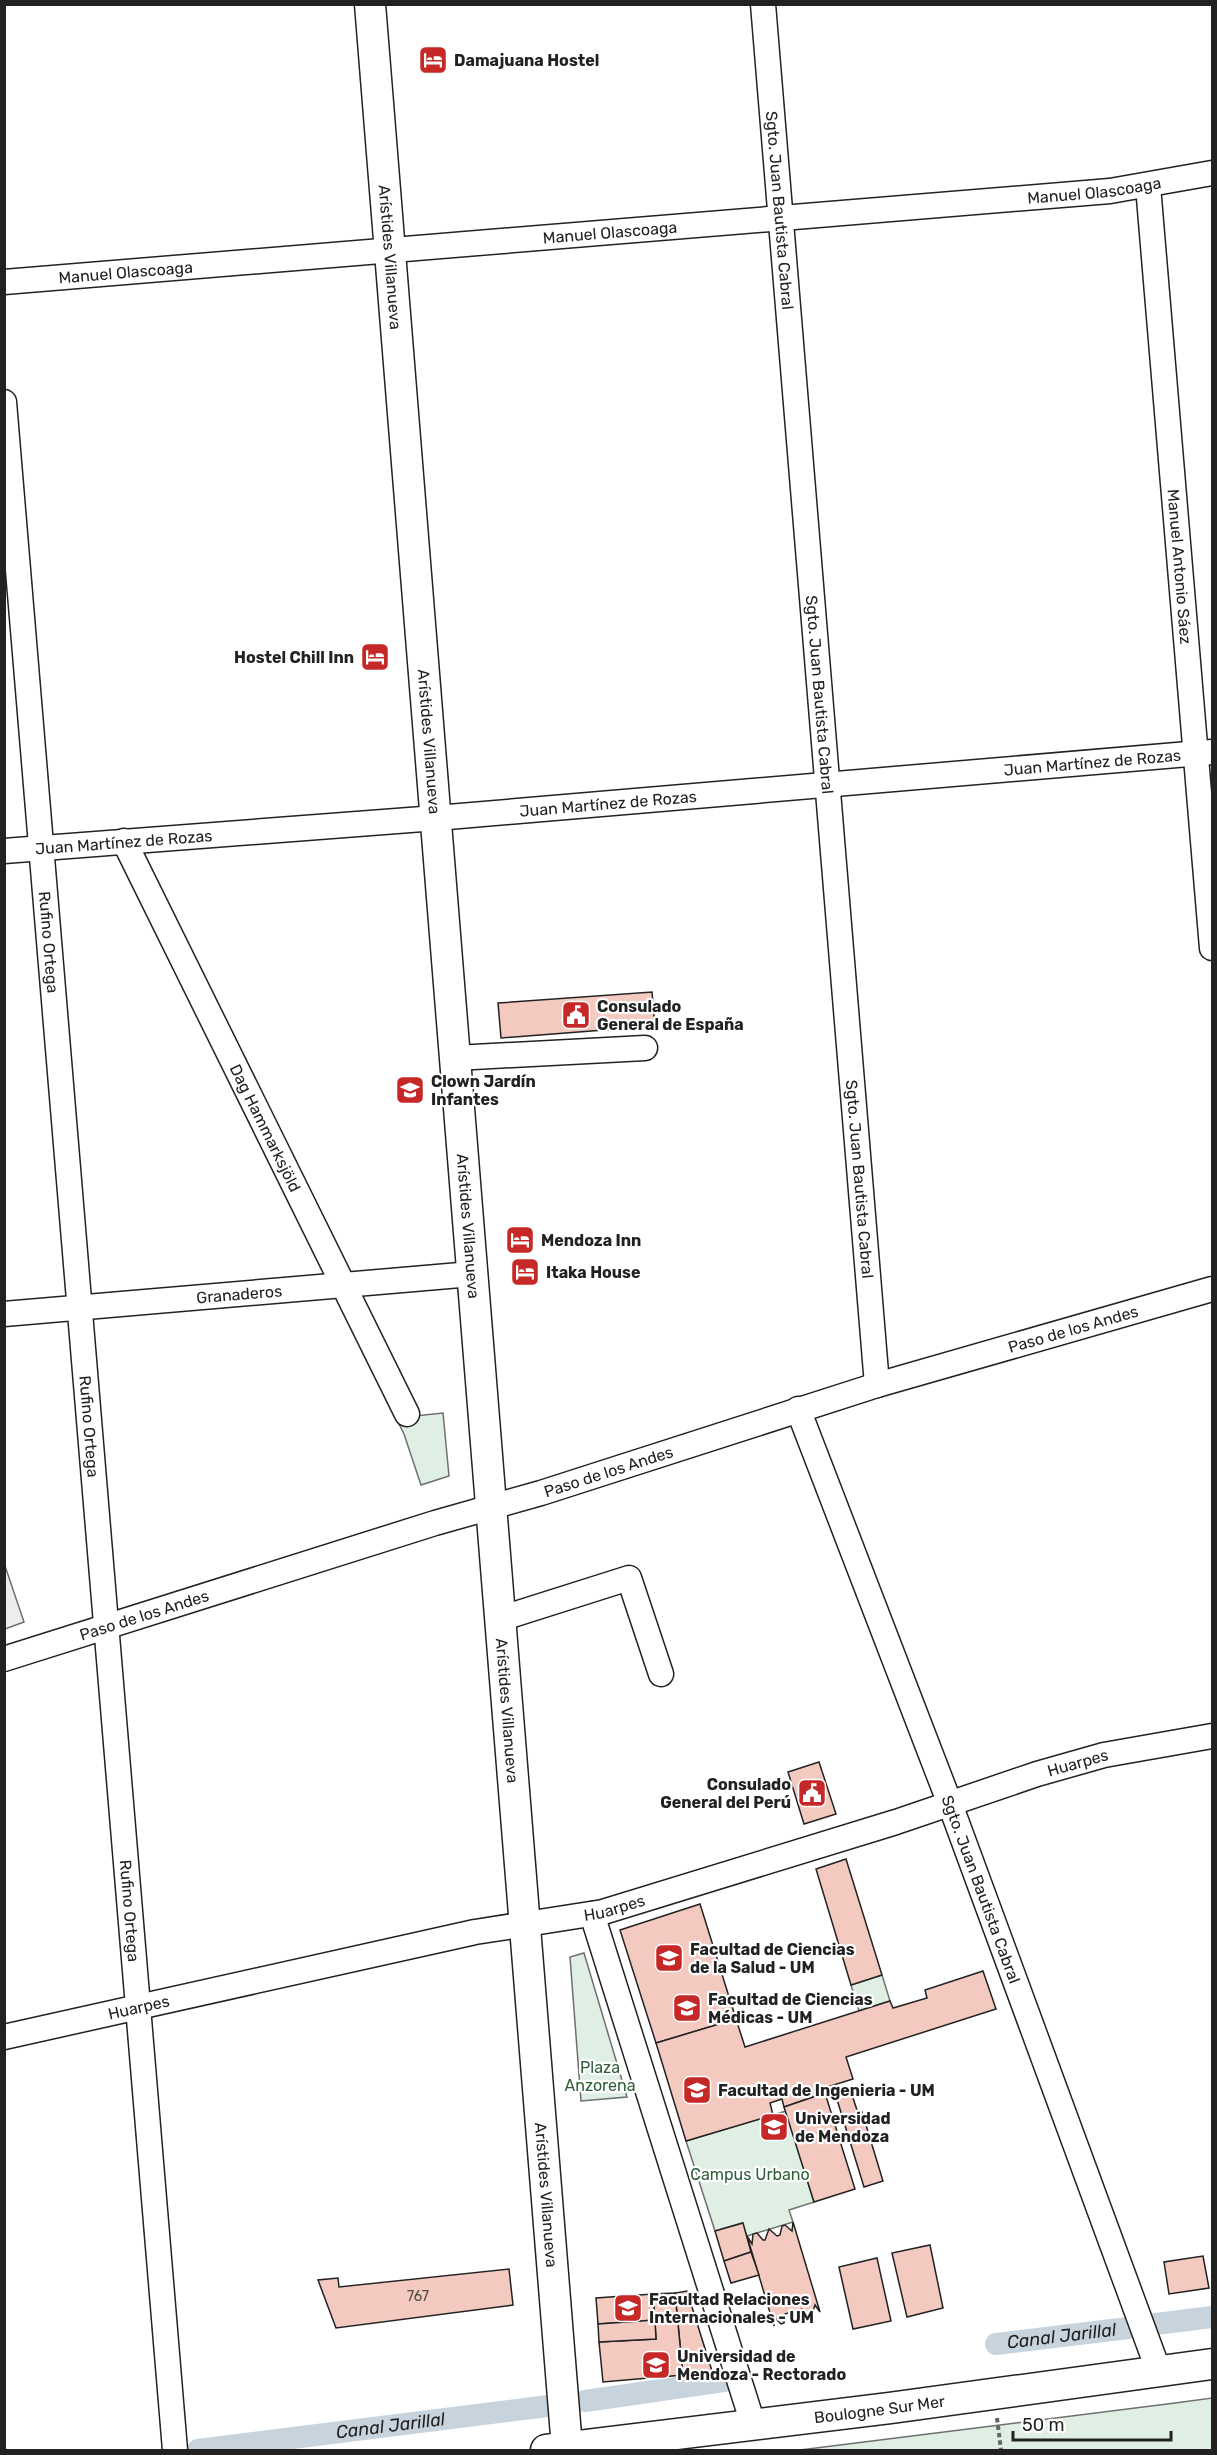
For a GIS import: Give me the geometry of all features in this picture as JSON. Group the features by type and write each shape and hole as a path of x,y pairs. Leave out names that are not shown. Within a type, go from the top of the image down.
{"main road":[{"name":"Arístides Villanueva","path":"370,4 524,1924 556,2449"},
{"name":"Boulogne Sur Mer","path":"556,2449 1212,2364"}],"street":[{"name":"Sgto. Juan Bautista Cabral","path":"763,4 878,1385"},
{"name":"Manuel Olascoaga","path":"4,282 1110,191 1212,173"},
{"name":"Manuel Antonio Sáez","path":"1148,186 1204,753 1212,948"},
{"name":"Rufino Ortega","path":"4,402 175,2451"},
{"name":"Juan Martínez de Rozas","path":"4,851 436,818 1204,753"},
{"name":"Dag Hammarksjöld","path":"124,842 407,1414"},
{"path":"455,1058 645,1048"},
{"name":"Granaderos","path":"4,1314 472,1274"},
{"name":"Paso de los Andes","path":"4,1659 541,1493 798,1409 1212,1289"},
{"name":"Sgto. Juan Bautista Cabral","path":"798,1409 950,1804 1159,2372"},
{"path":"500,1619 629,1578 661,1674"},
{"name":"Huarpes","path":"4,2037 476,1932 592,1914 950,1804 1037,1774 1104,1755 1212,1736"},
{"path":"592,1914 753,2424"}],"path":[{"path":"996,2412 1001,2451"}],"green space":[{"path":"443,1413 449,1476 421,1485 404,1434 396,1418"},
{"name":"Plaza Anzorena","path":"584,1953 627,2097 581,2101 570,1957"},
{"path":"882,1975 890,2001 859,2011 851,1985"},
{"name":"Campus Urbano","path":"786,2111 814,2202 789,2210 793,2222 747,2236 742,2223 715,2231 686,2141"},
{"path":"1212,2398 1212,2450 800,2450 1175,2403"}],"shaded area":[{"path":"4,1563 24,1622 5,1629 4,1629"}],"building":[{"name":"Consulado General de España","path":"652,992 655,1026 501,1038 498,1003"},
{"name":"Consulado General del Perú","path":"819,1762 836,1814 804,1824 788,1772"},
{"path":"846,1859 882,1975 851,1985 816,1869"},
{"path":"700,1904 736,2019 656,2043 620,1930"},
{"path":"983,1971 996,2009 846,2057 853,2079 824,2088 825,2093 784,2107 782,2099 770,2103 773,2115 686,2141 656,2043 736,2019 745,2047 890,2001 893,2008 927,1998 925,1990"},
{"path":"850,2089 858,2113 862,2112 883,2181 864,2187 835,2093"},
{"path":"825,2093 855,2189 814,2202 784,2107"},
{"path":"793,2222 820,2312 815,2305 812,2314 809,2315 802,2309 799,2310 798,2318 795,2319 788,2313 785,2314 784,2323 781,2324 774,2317 774,2326 747,2236 752,2244 753,2234 757,2233 765,2240 769,2229 777,2236 780,2235 782,2226 785,2225 792,2231"},
{"path":"743,2223 751,2252 724,2261 715,2231"},
{"path":"930,2245 943,2308 907,2317 892,2253"},
{"path":"751,2252 759,2275 731,2283 724,2261"},
{"path":"1203,2256 1209,2288 1169,2294 1164,2262"},
{"path":"877,2258 891,2321 853,2329 839,2267"},
{"path":"509,2269 513,2305 336,2328 318,2280 338,2278 339,2287"},
{"path":"687,2291 712,2371 683,2375 675,2293"},
{"path":"675,2293 683,2375 603,2382 599,2342 656,2339 653,2294"},
{"path":"653,2294 655,2320 598,2324 596,2298"},
{"path":"655,2320 656,2339 599,2342 598,2324"}],"waterway":[{"name":"Canal Jarillal","path":"1156,2324 1212,2317"},
{"name":"Canal Jarillal","path":"996,2344 1128,2328"},
{"name":"Canal Jarillal","path":"585,2401 724,2381"},
{"name":"Canal Jarillal","path":"198,2450 548,2406"}],"place":[{"name":"Damajuana Hostel","path":"433,60"},
{"name":"Hostel Chill Inn","path":"375,657"},
{"name":"Consulado General de España","path":"576,1015"},
{"name":"Clown Jardín Infantes","path":"410,1090"},
{"name":"Mendoza Inn","path":"520,1240"},
{"name":"Itaka House","path":"525,1272"},
{"name":"Consulado General del Perú","path":"812,1793"},
{"name":"Facultad de Ciencias de la Salud - UM","path":"669,1958"},
{"name":"Facultad de Ciencias Médicas - UM","path":"687,2008"},
{"name":"Facultad de Ingenieria - UM","path":"697,2090"},
{"name":"Universidad de Mendoza","path":"774,2127"},
{"name":"Facultad Relaciones Internacionales - UM","path":"628,2308"},
{"name":"Universidad de Mendoza - Rectorado","path":"656,2365"}]}
